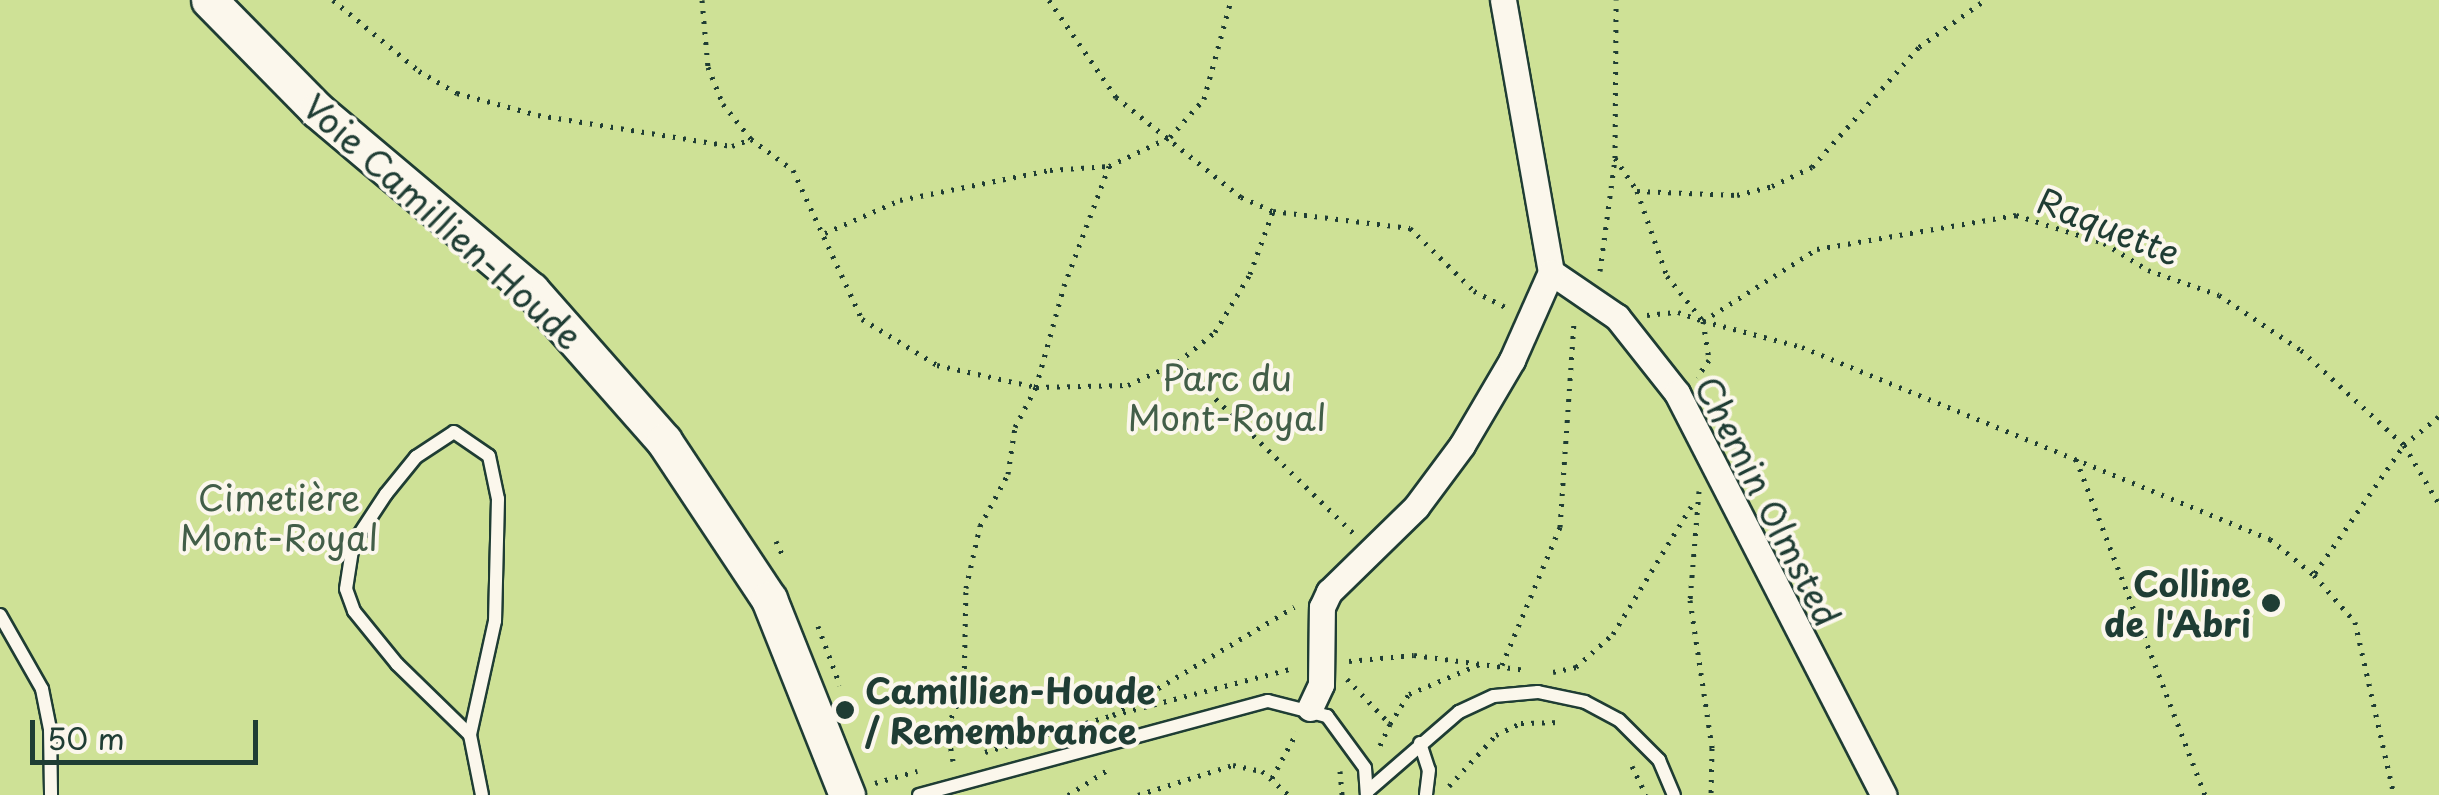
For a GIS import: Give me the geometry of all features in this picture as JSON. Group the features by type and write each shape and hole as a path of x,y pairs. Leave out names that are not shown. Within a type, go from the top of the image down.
{"street":[{"name":"Voie Camillien-Houde","path":"209,0 317,110 492,256 577,336 674,454 769,599 860,789"},
{"name":"Voie Camillien-Houde","path":"229,0 326,98 594,331 738,520 758,558 769,599"},
{"path":"1306,722 1324,664 1322,608 1329,592 1372,552 1462,445 1536,308 1551,272 1502,0"},
{"name":"Chemin Olmsted","path":"1551,272 1596,298 1617,317 1680,400 1884,795"}],"lane":[{"path":"470,735 397,664 354,611 346,589 353,544 386,494 416,457 454,432 489,456 498,499 496,620 470,735 482,795"},
{"path":"0,614 42,688 50,729 51,795"},
{"path":"919,795 1250,704 1306,722 1354,748 1368,792 1459,712 1494,696 1563,696 1606,711 1633,731 1659,760 1674,795"},
{"path":"1420,743 1429,770 1426,795"}],"path":[{"path":"332,0 418,71 483,102 732,146 751,139"},
{"path":"702,0 708,67 723,104 751,139 793,170 862,319 936,365 1036,387 1128,385 1178,362 1215,332 1250,274 1273,211"},
{"path":"1049,0 1116,97 1241,198 1273,211 1410,228 1498,308 1536,308"},
{"path":"825,233 900,200 1050,170 1109,166 1170,137 1204,99 1231,0"},
{"path":"1596,298 1615,158 1616,0"},
{"path":"1637,191 1737,195 1812,167 1918,47 1985,0"},
{"path":"1615,158 1637,191 1668,276 1703,321 1709,360 1680,400"},
{"path":"952,762 947,727 964,689 966,588 980,526 1008,474 1016,427 1036,387 1064,286 1109,166"},
{"name":"Raquette","path":"1703,321 1817,249 2016,216 2104,243 2148,270 2219,295 2338,380 2404,445 2439,504"},
{"path":"1551,272 1575,324 1566,491 1549,561 1502,665 1564,671 1601,648 1639,598 1713,464"},
{"path":"1617,317 1678,312 1802,347 2254,532 2314,574 2355,622 2394,795"},
{"path":"1178,362 1372,552"},
{"path":"2314,574 2404,445 2439,416"},
{"path":"2076,459 2205,795"},
{"path":"1694,502 1690,600 1712,748 1711,795"},
{"path":"860,789 1113,715 1329,592"},
{"path":"1324,664 1390,724"},
{"path":"1378,750 1409,694 1481,664"},
{"path":"1452,780 1476,751 1508,728 1536,720 1576,724"},
{"path":"1290,725 1306,722"},
{"path":"1272,778 1306,722"},
{"path":"1624,756 1646,795"},
{"path":"1068,795 1126,760"},
{"path":"1335,760 1342,795"},
{"path":"1138,795 1228,766 1272,778 1289,795"}],"green space":[{"name":"Parc du Mont-Royal","path":"0,0 2439,0 2439,795 0,795"}],"place":[{"name":"Colline de l'Abri","path":"2271,603"},
{"name":"Camillien-Houde / Remembrance","path":"845,710"}],"park label":[{"name":"Cimetière Mont-Royal","path":"279,517"}]}
